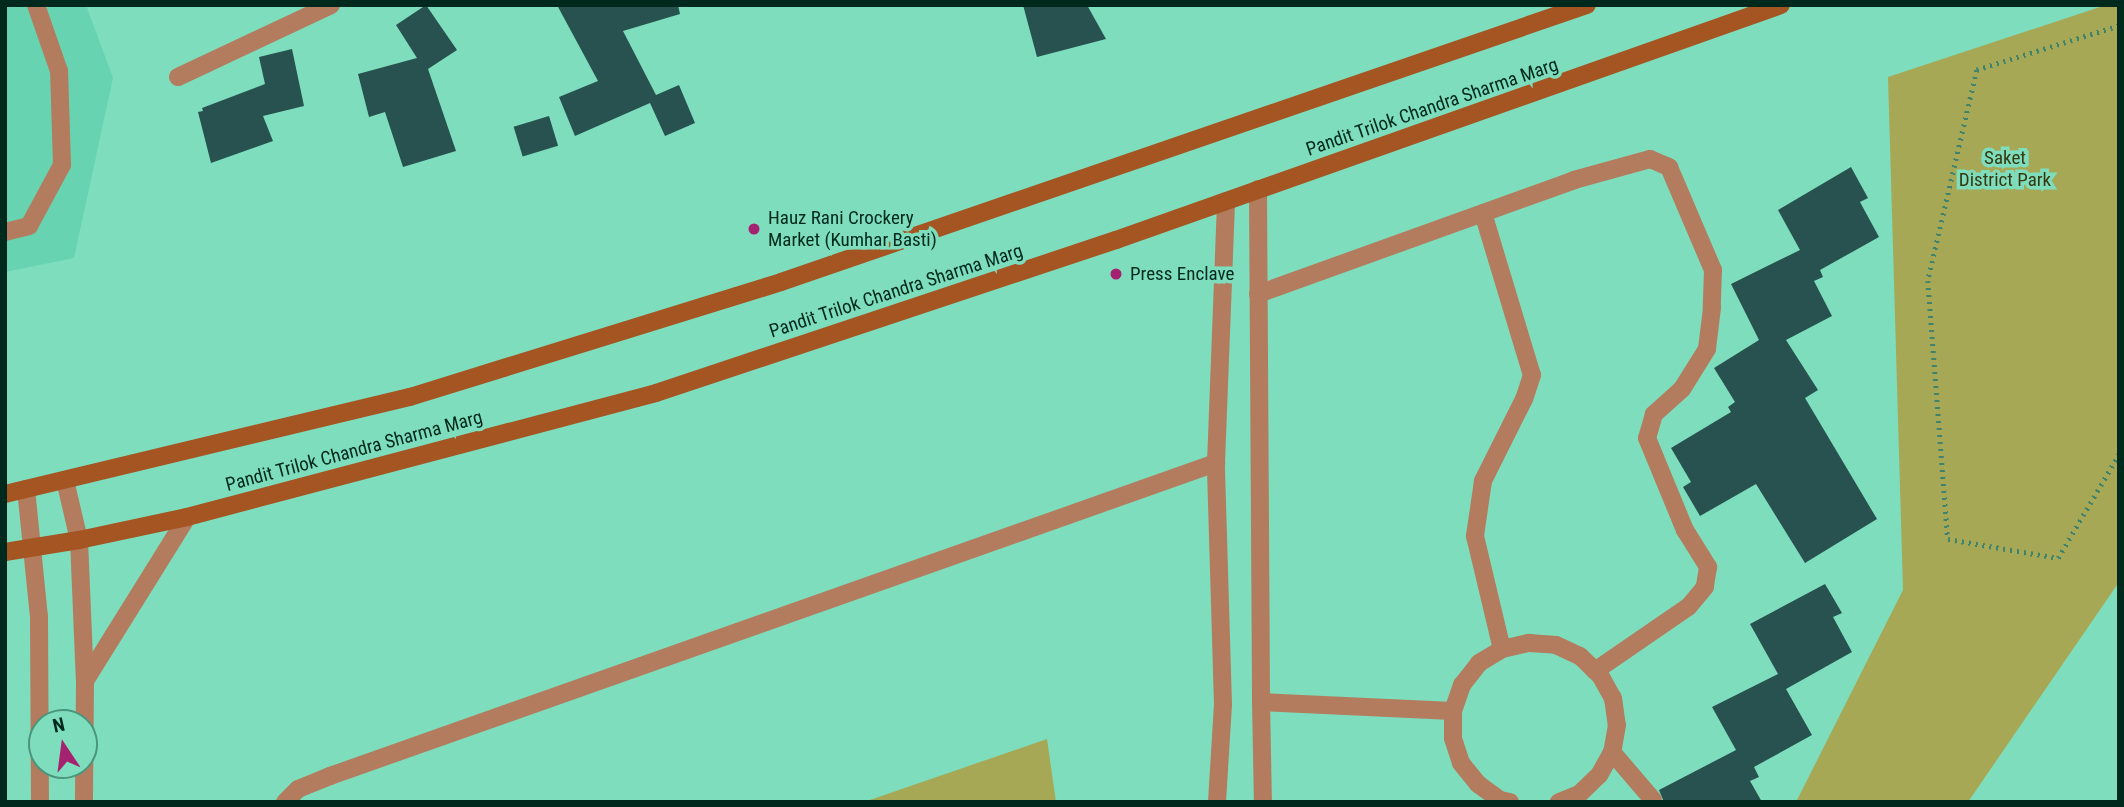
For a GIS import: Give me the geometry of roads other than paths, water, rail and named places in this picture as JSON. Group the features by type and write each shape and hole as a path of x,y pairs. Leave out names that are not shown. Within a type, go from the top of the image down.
{"main road":[{"name":"Pandit Trilok Chandra Sharma Marg","path":"5,552 79,540 187,517 656,393 1226,201 1781,5"},
{"name":"Pandit Trilok Chandra Sharma Marg","path":"5,494 410,397 780,282 1578,7"}],"street":[{"path":"5,232 29,226 62,165 59,71 39,14 28,5"},
{"path":"178,77 331,5"},
{"path":"1258,294 1574,180 1650,159 1668,167 1713,270 1707,349 1682,389 1654,414 1647,438 1685,530 1708,568 1705,587 1688,607 1595,671"},
{"path":"1258,189 1263,802"},
{"path":"1217,802 1223,705 1216,463 1226,201"},
{"path":"1483,214 1532,375 1524,399 1483,481 1475,536 1502,649"},
{"path":"285,802 298,789 343,771 1216,463"},
{"path":"65,480 79,540 85,681 84,802"},
{"path":"26,489 39,616 40,802"},
{"path":"85,681 187,517"},
{"path":"1508,801 1478,784 1461,763 1453,737 1453,710 1462,685 1479,663 1502,649 1529,643 1556,645 1580,656 1595,671 1613,698 1617,725 1612,752 1599,775 1578,793 1559,802"},
{"path":"1261,702 1453,710"},
{"path":"1612,752 1653,800"}],"place":[{"name":"Hauz Rani Crockery Market (Kumhar Basti)","path":"754,229"},
{"name":"Press Enclave","path":"1116,274"}],"park label":[{"name":"Saket District Park","path":"2005,169"}]}
